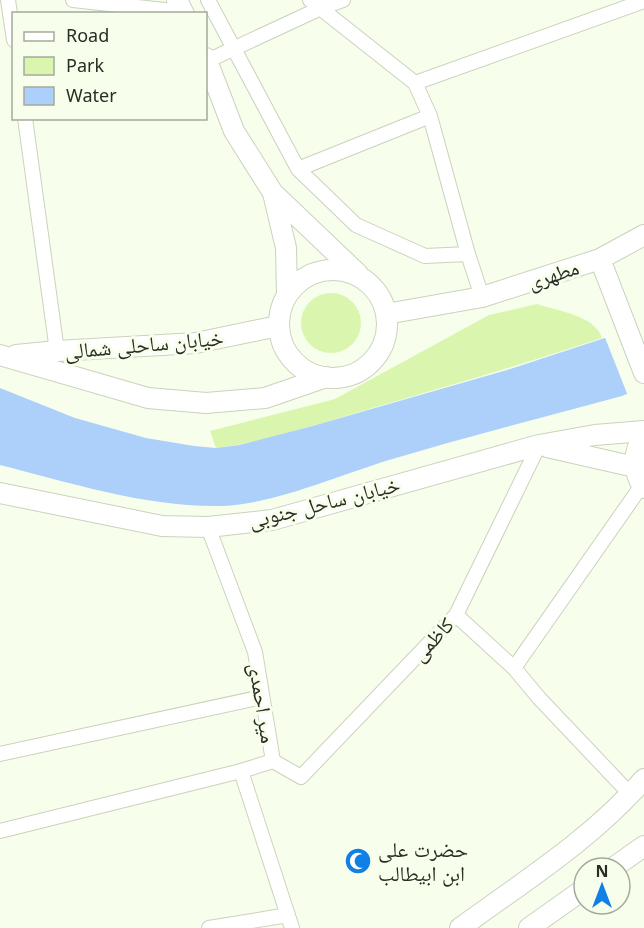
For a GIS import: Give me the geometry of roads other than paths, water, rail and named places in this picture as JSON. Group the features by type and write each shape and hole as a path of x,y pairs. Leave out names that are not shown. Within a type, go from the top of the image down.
{"main road":[{"path":"207,62 234,131 273,193 364,280 380,297 386,314 386,331 381,348 371,362 357,372 342,377 326,377 312,374 298,366 288,355 281,341 278,326 280,311 287,295 298,282 314,273 331,270 348,272 364,280"},
{"path":"273,193 286,248 287,295"},
{"path":"600,259 644,235"},
{"name":"مطهری","path":"386,314 482,297 600,259 644,373"},
{"name":"خیابان ساحلی شمالی","path":"4,356 196,343 278,326"},
{"name":"خیابان ساحلی شمالی","path":"4,356 148,398 206,403 265,398 326,377"},
{"path":"539,445 640,480 635,454 644,433"},
{"name":"خیابان ساحل جنوبی","path":"0,493 162,526 208,527 272,520 539,445 595,435 644,433"},
{"path":"460,928 566,851 631,795 644,779"},
{"path":"630,856 644,846"},
{"path":"529,928 572,897"}],"street":[{"path":"8,0 12,27"},
{"path":"73,0 181,8"},
{"path":"208,0 298,169 356,225 424,256 468,254"},
{"path":"207,59 233,49 315,4 343,0"},
{"path":"415,83 644,1"},
{"path":"315,4 415,83 430,116 482,297"},
{"path":"298,169 430,116"},
{"path":"25,120 57,351"},
{"name":"کاظمی","path":"273,761 301,777 456,615 539,445"},
{"path":"514,668 640,480"},
{"name":"میر احمدی","path":"208,527 255,652 273,761 241,771 290,921"},
{"path":"456,615 514,668 539,698 631,795"},
{"path":"0,754 262,697"},
{"path":"0,831 241,771"},
{"path":"209,928 290,921"}],"water":[{"path":"626,331 644,387 622,396 389,460 264,500 223,506 167,503 110,493 0,465 0,388 75,418 146,438 216,448 239,445 309,427 507,370"}],"place":[{"name":"حضرت علی ابن ابیطالب","path":"358,861"}]}
